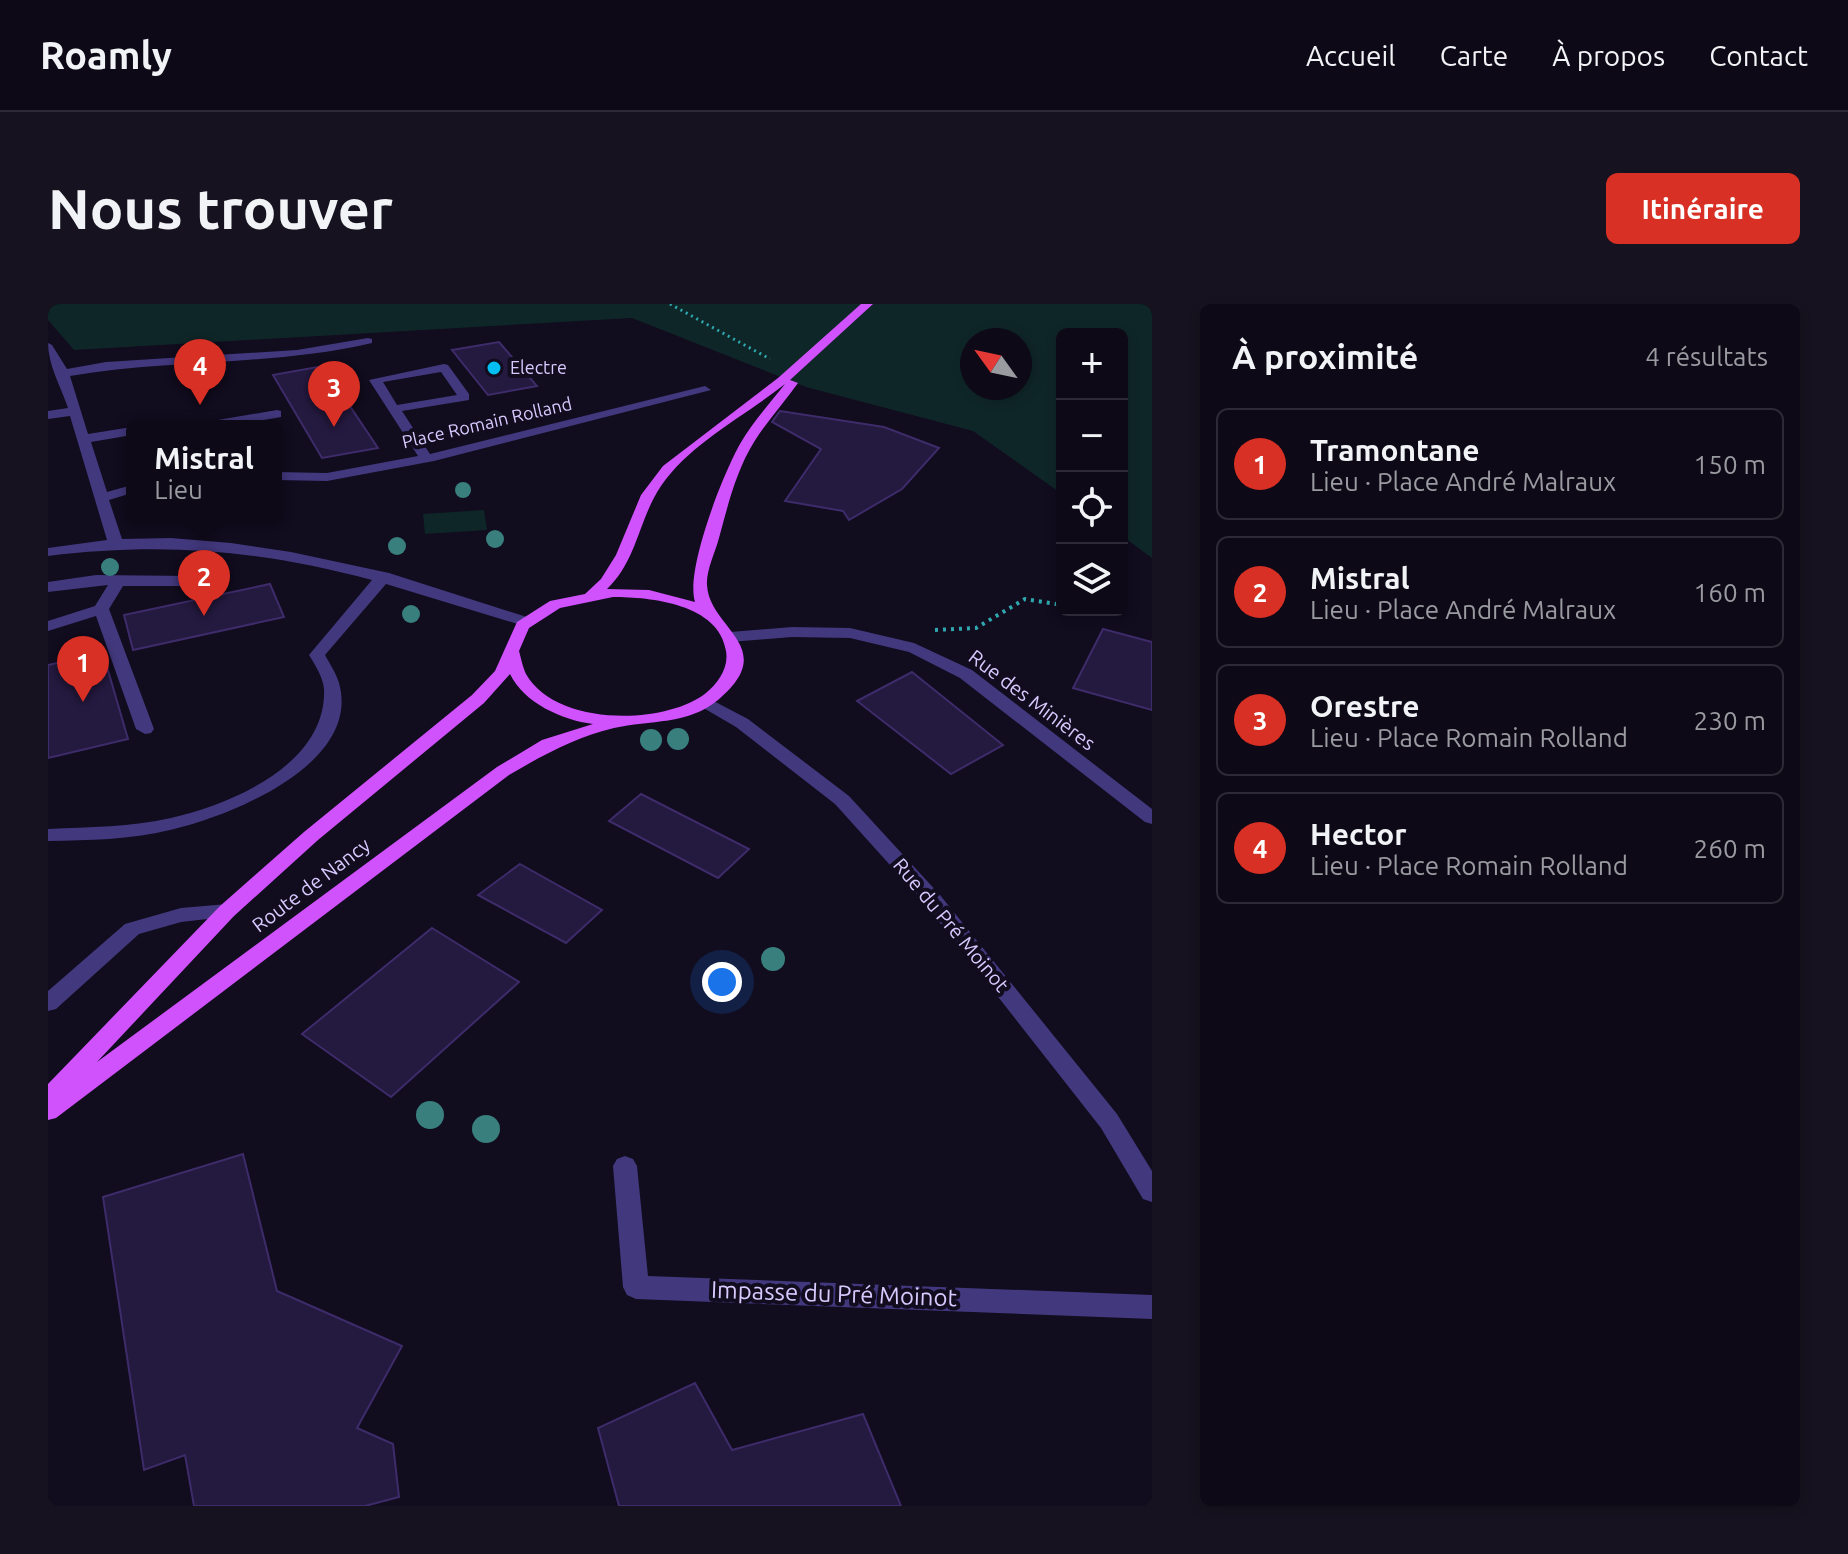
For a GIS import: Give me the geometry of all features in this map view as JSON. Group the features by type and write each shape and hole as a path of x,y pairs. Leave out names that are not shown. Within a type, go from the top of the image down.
{"main road":[{"path":"592,594 619,569 643,504 658,480 680,459 808,361 867,304"},
{"path":"707,614 699,581 730,476 748,441 808,361"},
{"path":"592,594 654,594 691,605 707,614 730,637 736,654 734,671 723,687 706,702 680,714 615,722 574,715 540,701 518,680 510,657 512,645 527,622 555,605 592,594"},
{"name":"Route de Nancy","path":"48,1100 227,911 311,836 478,699 502,673 510,657"},
{"name":"Route de Nancy","path":"48,1111 503,771 548,744 615,722"}],"street":[{"path":"63,373 106,366 297,354 368,341"},
{"path":"48,347 63,373 116,545"},
{"path":"394,409 465,397 444,368 375,380 426,458"},
{"name":"Place Romain Rolland","path":"282,476 327,477 426,458 705,390"},
{"path":"48,415 75,411"},
{"path":"242,420 277,414"},
{"path":"83,439 126,432"},
{"path":"102,498 126,491"},
{"path":"48,552 116,545 252,548 384,576 527,622"},
{"path":"48,835 112,832 169,824 221,809 268,786 298,764 307,757 329,721 333,687 317,655 384,576"},
{"path":"48,587 96,580 191,581"},
{"path":"48,626 101,609 118,581"},
{"path":"101,609 145,729"},
{"name":"Rue des Minières","path":"730,637 792,632 850,633 914,648 966,674 1152,818"},
{"name":"Rue du Pré Moinot","path":"706,702 742,723 842,800 933,900 1053,1048 1109,1121 1152,1192"},
{"path":"48,1003 132,929 181,915 227,911"},
{"name":"Impasse du Pré Moinot","path":"625,1166 636,1287 1152,1307"}],"path":[{"path":"670,304 771,360"},
{"path":"929,630 976,628 1025,599 1056,604"}],"green space":[{"path":"48,304 1152,304 1152,558 1128,540 1128,328 1056,328 1056,490 973,431 806,387 632,318 74,350 48,320"},
{"path":"484,510 487,530 425,534 423,514"}],"building":[{"name":"Electre","path":"499,342 537,386 488,395 452,350"},
{"path":"323,366 378,448 322,458 273,375"},
{"path":"780,411 884,427 939,448 902,489 849,520 843,511 785,501 821,449 772,422"},
{"path":"270,584 284,617 133,650 124,615"},
{"path":"1103,629 1152,642 1152,710 1073,688"},
{"path":"103,653 128,739 48,758 48,665"},
{"path":"912,672 1003,745 951,774 857,701"},
{"path":"641,794 749,849 718,878 609,821"},
{"path":"520,864 602,910 566,943 478,895"},
{"path":"432,928 519,982 391,1097 302,1034"},
{"path":"243,1154 277,1291 402,1346 357,1428 393,1444 399,1497 365,1506 194,1506 185,1455 144,1470 103,1197"},
{"path":"695,1383 732,1450 863,1414 901,1506 619,1506 598,1428"}],"place":[{"name":"Electre","path":"494,368"},
{"name":"Hector","path":"200,405"},
{"name":"Orestre","path":"334,427"},
{"name":"Mistral","path":"204,616"},
{"name":"Tramontane","path":"83,702"}]}
